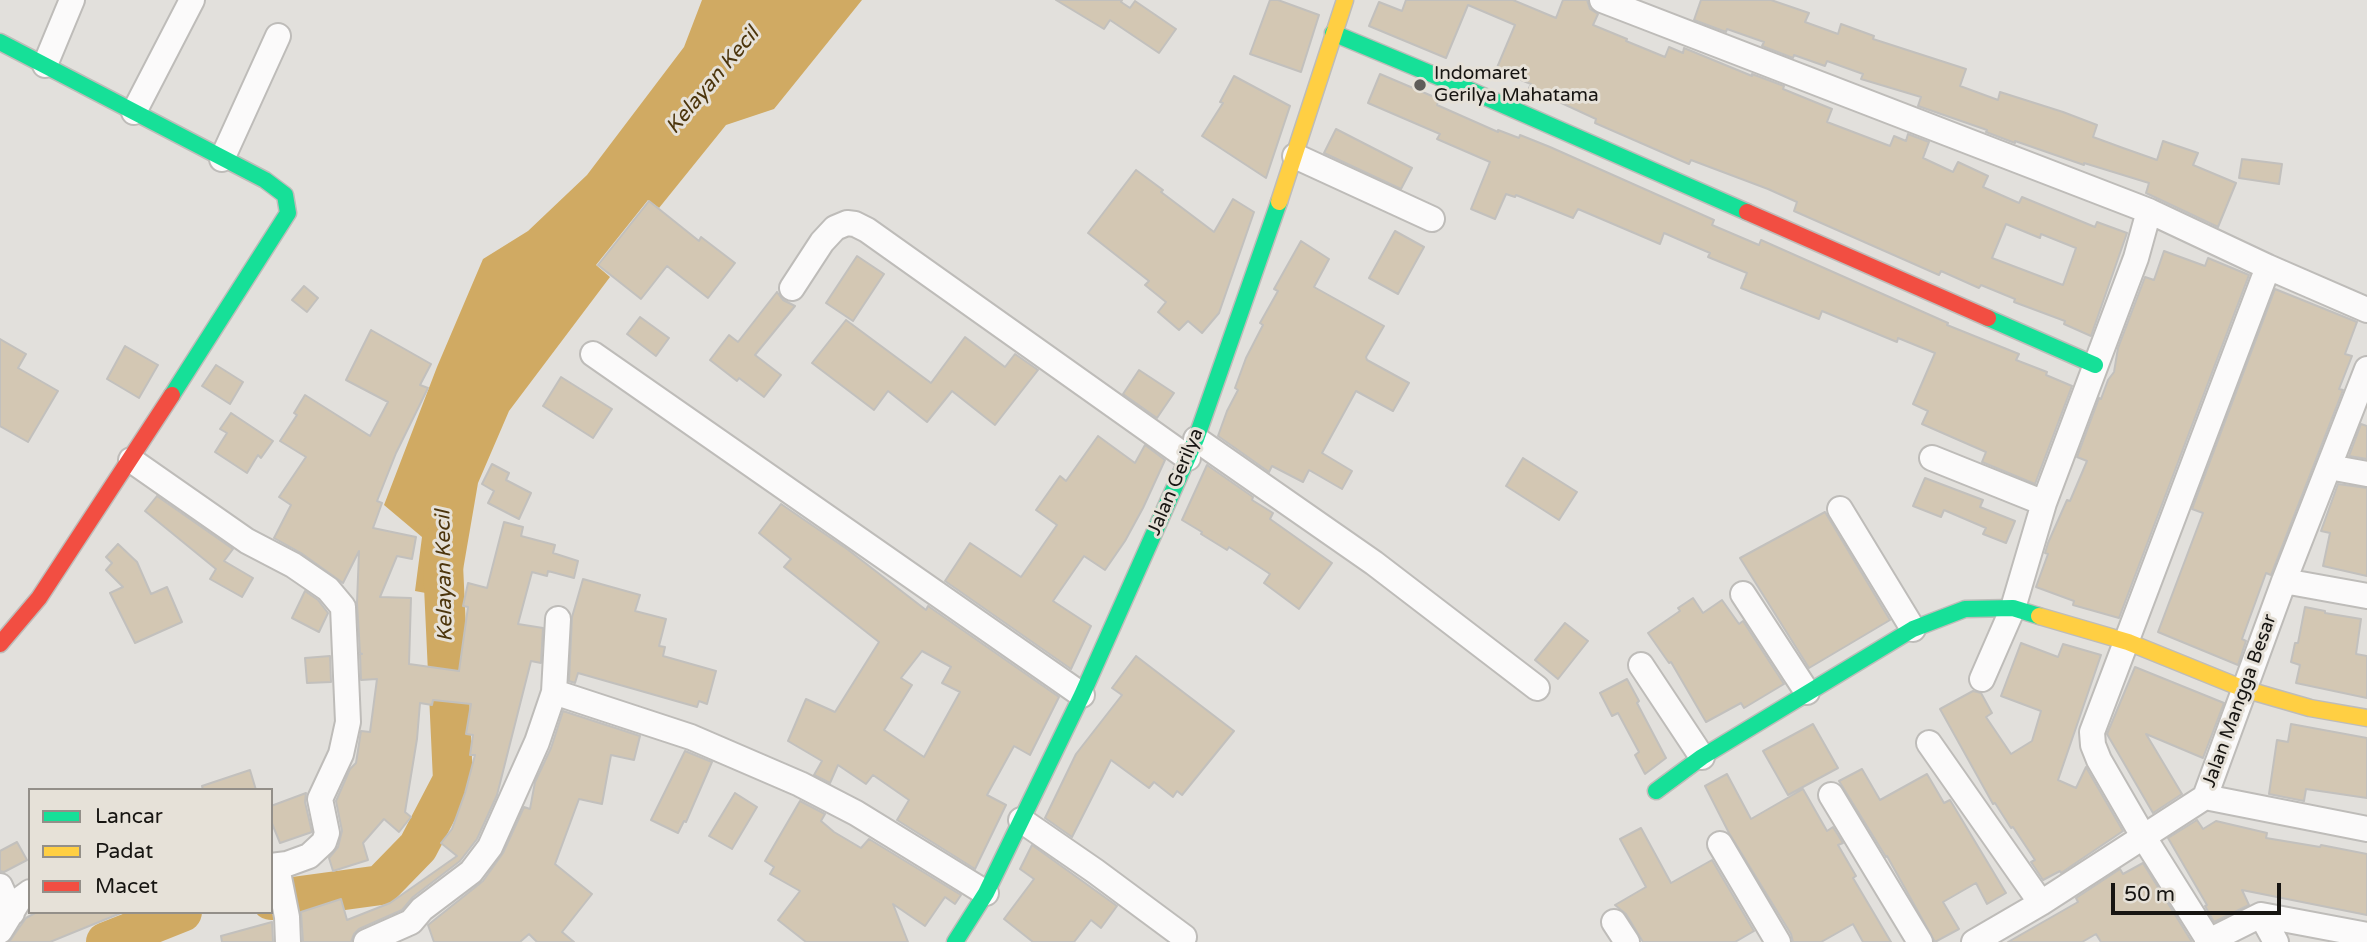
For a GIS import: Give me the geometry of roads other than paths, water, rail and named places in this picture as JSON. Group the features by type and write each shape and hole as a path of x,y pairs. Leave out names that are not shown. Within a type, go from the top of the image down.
{"street":[{"path":"46,65 72,0"},
{"path":"134,112 192,0"},
{"name":"Jalan Gerilya","path":"955,942 986,893 1082,695 1192,448 1295,156 1345,0"},
{"path":"1602,0 2149,211 2367,310"},
{"path":"1333,33 1458,85 2095,365"},
{"path":"222,159 278,36"},
{"path":"0,42 265,180 285,195 288,213 131,460 39,598 0,644"},
{"path":"1295,156 1432,219"},
{"path":"1982,679 2012,608 2044,503 2136,258 2149,211"},
{"path":"792,288 822,242 835,228 846,223 867,230 1192,448 1374,564 1537,688"},
{"path":"2268,267 2092,732 2099,760 2208,941 2261,915 2367,935"},
{"path":"593,354 1082,695"},
{"name":"Jalan Mangga Besar","path":"1974,942 2041,903 2205,797 2284,582 2367,369"},
{"path":"1932,458 2044,503"},
{"path":"131,460 247,541 293,565 328,589 343,607 348,722 341,754 320,799 327,833 324,842 309,856 276,872 287,917 288,942"},
{"path":"2329,467 2367,474"},
{"path":"1840,509 1913,629"},
{"path":"2284,582 2367,596"},
{"path":"1743,594 1807,692"},
{"path":"1656,791 1702,757 1913,629 1965,609 2012,608 2128,642 2244,689 2310,708 2367,718"},
{"path":"366,942 410,928 422,909 471,873 490,847 537,742 554,692 558,619"},
{"path":"1641,664 1702,757"},
{"path":"554,692 691,737 800,784 856,813 986,893"},
{"path":"1929,743 2041,903"},
{"path":"1831,795 1920,942"},
{"path":"2205,797 2367,829"},
{"path":"1021,820 1184,936"},
{"path":"1720,844 1778,942"},
{"path":"0,886 6,922"},
{"path":"6,922 19,900 28,893"},
{"path":"2261,915 2276,942"}],"water":[{"path":"702,0 862,0 774,109 726,125 659,208 648,200 596,265 610,277 509,411 478,483 458,599 415,591 422,537 384,505 437,367 483,259 528,231 587,175 684,47"}],"waterway":[{"name":"Kelayan Kecil","path":"273,900 381,885 418,847 453,780 442,543"},
{"path":"381,885 394,912"},
{"name":"Kelayan Kecil","path":"106,942 177,914"}],"place":[{"name":"Indomaret Gerilya Mahatama","path":"1420,85"}]}
